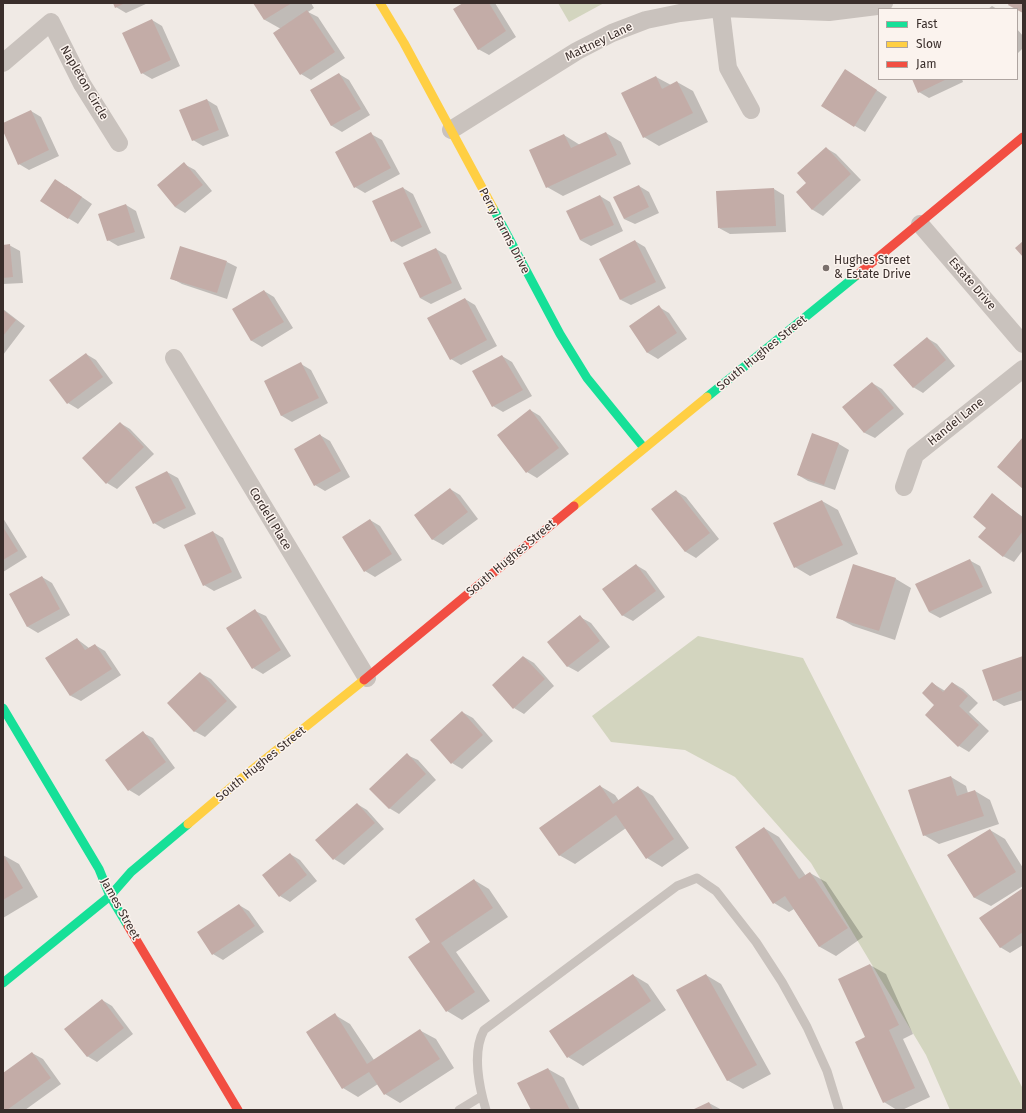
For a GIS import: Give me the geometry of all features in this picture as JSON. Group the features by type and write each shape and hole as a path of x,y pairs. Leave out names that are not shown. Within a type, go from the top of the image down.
{"street":[{"name":"Perry Farms Drive","path":"380,3 404,43 560,334 587,378 644,448"},
{"name":"Mattney Lane","path":"451,130 564,59 612,33 646,20 720,5 829,12 877,6 884,3"},
{"path":"720,5 728,68 751,110"},
{"name":"Napleton Circle","path":"3,63 51,22 82,84 120,143"},
{"name":"South Hughes Street","path":"3,983 110,896 131,872 248,773 920,224 1023,137"},
{"name":"Estate Drive","path":"920,224 1023,344"},
{"name":"Cordell Place","path":"174,358 366,678"},
{"name":"Handel Lane","path":"904,487 915,455 1023,369"},
{"name":"James Street","path":"3,708 98,869 110,896 238,1110"}],"lane":[{"path":"486,1110 482,1096 478,1063 478,1040 484,1030 677,886 697,878 716,891 756,942 782,982 807,1027 827,1071 839,1110"},
{"path":"459,1110 482,1096"}],"green space":[{"path":"558,3 604,3 569,22"},
{"path":"698,636 803,658 1023,1089 1023,1110 950,1110 926,1055 811,863 735,777 685,750 611,742 592,716"}],"building":[{"path":"113,3 125,3 115,8"},
{"path":"253,3 292,3 264,20"},
{"path":"463,3 489,3 506,31 478,50 453,9"},
{"path":"1009,3 1023,3 1023,13 1018,10 1018,8 1014,8 1008,5"},
{"path":"307,10 335,52 300,75 273,33"},
{"path":"152,19 171,60 141,74 122,33"},
{"path":"845,69 877,90 854,127 821,106"},
{"path":"339,73 361,109 331,126 310,90"},
{"path":"656,76 662,89 677,81 693,113 643,138 621,93"},
{"path":"912,80 945,80 918,93"},
{"path":"207,99 219,130 192,141 179,110"},
{"path":"31,110 49,150 18,165 3,131 3,123"},
{"path":"371,132 391,168 354,188 335,152"},
{"path":"606,132 617,155 546,188 529,150 564,134 571,148"},
{"path":"826,147 851,174 812,210 796,192 806,183 797,173"},
{"path":"184,162 203,185 175,207 157,185"},
{"path":"55,179 82,197 68,219 40,201"},
{"path":"639,185 649,207 624,219 613,197"},
{"path":"403,187 422,227 391,242 372,201"},
{"path":"774,188 776,226 718,228 716,191"},
{"path":"600,195 614,225 580,240 566,211"},
{"path":"126,204 135,232 107,241 98,214"},
{"path":"635,240 656,282 620,300 599,259"},
{"path":"1023,241 1023,257 1015,248"},
{"path":"10,244 13,277 3,278 3,245"},
{"path":"180,246 227,261 217,293 170,279"},
{"path":"436,248 452,283 420,298 403,263"},
{"path":"264,290 284,322 251,341 232,309"},
{"path":"465,298 487,340 450,360 427,318"},
{"path":"659,305 677,333 647,353 629,326"},
{"path":"3,310 16,320 3,336"},
{"path":"927,337 946,360 913,388 893,365"},
{"path":"86,353 103,377 67,404 49,380"},
{"path":"502,355 523,390 492,407 472,371"},
{"path":"301,362 319,398 281,416 264,381"},
{"path":"872,382 894,408 864,433 842,407"},
{"path":"530,409 559,448 526,473 497,435"},
{"path":"120,422 144,447 106,484 82,458"},
{"path":"812,433 839,443 824,485 797,475"},
{"path":"320,434 341,471 314,486 294,449"},
{"path":"1023,437 1023,489 997,467"},
{"path":"167,471 186,508 153,524 135,487"},
{"path":"450,488 468,512 432,540 414,515"},
{"path":"676,490 710,533 685,552 651,509"},
{"path":"992,493 1023,518 1023,531 1003,557 978,537 986,528 973,517"},
{"path":"822,500 843,545 794,568 773,523"},
{"path":"370,519 392,554 364,572 342,537"},
{"path":"3,527 18,551 3,560"},
{"path":"213,531 232,572 203,586 184,545"},
{"path":"970,559 983,587 929,612 915,584"},
{"path":"636,564 656,591 622,616 602,589"},
{"path":"853,564 896,578 879,631 836,618"},
{"path":"42,576 60,609 27,627 9,594"},
{"path":"255,609 281,650 252,669 226,628"},
{"path":"580,615 600,641 567,667 547,642"},
{"path":"77,638 85,650 95,644 112,669 70,696 45,658"},
{"path":"523,656 545,679 513,709 492,685"},
{"path":"1023,656 1023,690 993,701 982,670"},
{"path":"200,672 227,701 194,732 167,703"},
{"path":"932,682 943,692 952,682 968,696 959,706 979,725 958,747 925,715 934,705 922,693"},
{"path":"462,711 483,735 451,764 430,740"},
{"path":"143,731 166,762 128,791 105,760"},
{"path":"407,753 426,774 389,809 369,789"},
{"path":"951,776 957,796 975,790 984,816 923,836 908,790"},
{"path":"600,785 613,804 638,786 674,839 646,859 616,815 559,856 539,828"},
{"path":"357,803 375,823 333,860 315,840"},
{"path":"764,827 799,879 810,872 848,928 819,947 785,896 773,904 735,847"},
{"path":"990,829 1016,872 974,898 947,855"},
{"path":"290,853 307,875 279,897 262,875"},
{"path":"3,854 23,888 3,900"},
{"path":"474,879 493,908 441,943 475,992 446,1012 408,957 430,942 415,919"},
{"path":"1023,888 1023,932 1000,948 979,918"},
{"path":"239,904 255,926 212,955 197,932"},
{"path":"870,964 899,1025 889,1030 915,1088 883,1103 855,1042 865,1037 838,979"},
{"path":"633,974 651,1001 567,1058 549,1031"},
{"path":"706,974 757,1065 727,1081 676,990"},
{"path":"102,999 124,1028 87,1057 64,1029"},
{"path":"335,1013 367,1064 420,1029 440,1059 384,1095 369,1072 342,1089 306,1032"},
{"path":"32,1052 51,1078 7,1110 3,1110 3,1073"},
{"path":"548,1068 570,1110 531,1110 517,1083"},
{"path":"709,1102 713,1110 692,1110"}],"traffic: fast":[{"path":"493,208 560,334 587,378 644,448"},
{"path":"707,397 857,275"},
{"path":"3,708 99,869 110,896 128,926"},
{"path":"3,983 110,896 131,872 188,824"}],"traffic: slow":[{"path":"380,3 404,43 493,208"},
{"path":"574,506 707,397"},
{"path":"188,824 248,773 364,680"}],"traffic: jam":[{"path":"857,275 1023,137"},
{"path":"364,680 574,506"},
{"path":"128,926 238,1110"}],"place":[{"name":"Hughes Street & Estate Drive","path":"826,268"}]}
